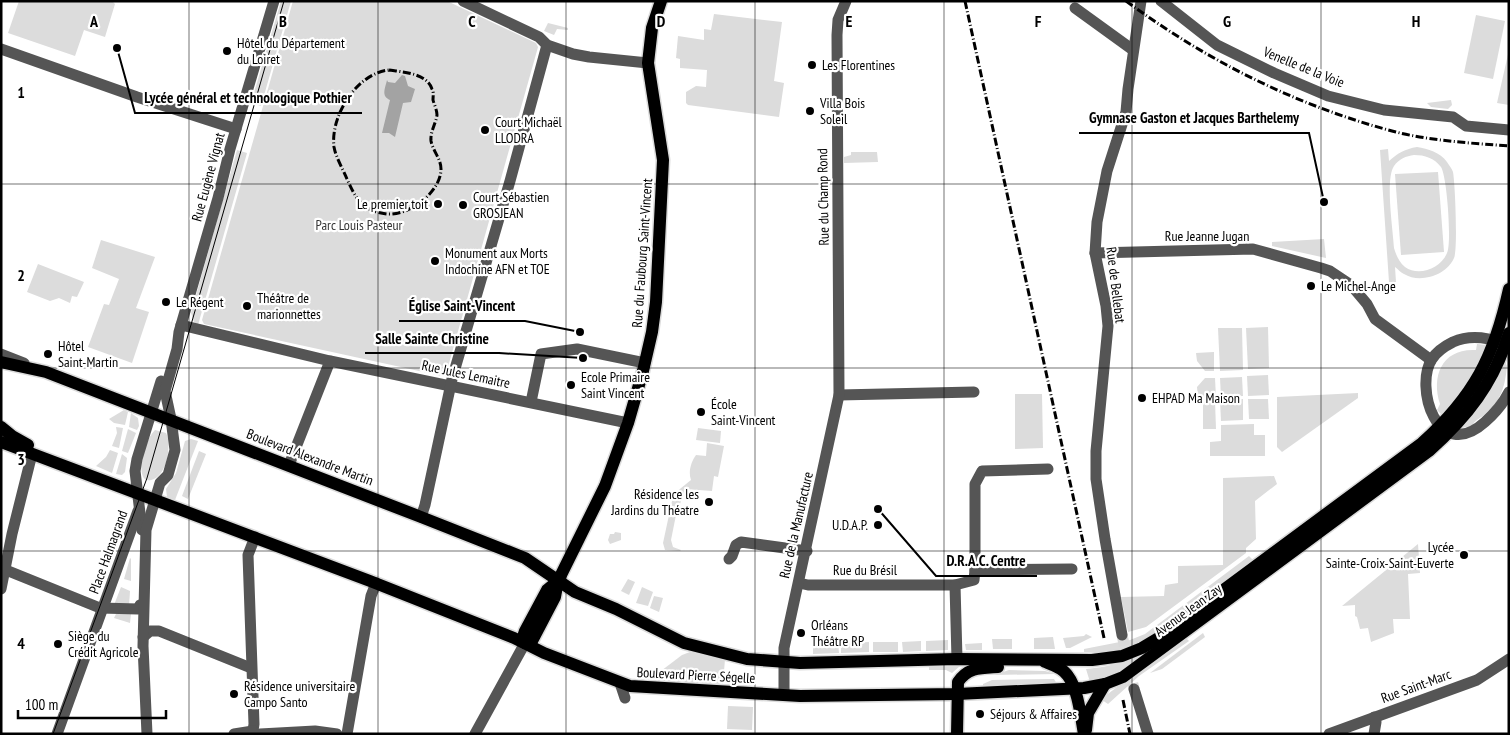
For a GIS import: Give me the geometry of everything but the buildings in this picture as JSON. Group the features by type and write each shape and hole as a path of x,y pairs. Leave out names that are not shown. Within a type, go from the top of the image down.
{"main road":[{"name":"Rue du Faubourg Saint-Vincent","path":"524,643 532,641 555,597 558,581 605,486 628,423 645,363 656,306 663,173 658,119 648,63 652,28 661,1"},
{"name":"Avenue Jean Zay","path":"784,695 956,694 1074,689 1105,684 1122,677 1424,454 1444,430 1481,372 1504,342 1502,321 1509,289"},
{"name":"Boulevard Alexandre Martin","path":"1,362 46,372 149,407 171,419 525,558 558,581"},
{"path":"1,427 12,436 64,464"},
{"name":"Avenue Jean Zay","path":"984,663 1038,659 1109,659 1132,652 1157,639 1422,443 1444,430"},
{"path":"1,442 64,464 376,583 524,643"},
{"name":"Boulevard Pierre Ségelle","path":"558,581 576,592 616,609 684,643 747,659 780,659"},
{"name":"Boulevard Pierre Ségelle","path":"524,643 544,653 620,683 642,688 784,695"},
{"path":"780,659 958,658 984,663 1056,666 1093,665 1109,659"},
{"path":"1038,659 1056,666 1069,676 1085,734"},
{"path":"957,734 956,694 958,682 963,675 984,663"},
{"path":"1085,734 1088,712 1105,684"}],"street":[{"name":"Rue Eugène Vignat","path":"171,419 165,391 177,349 180,329 274,1"},
{"path":"463,1 542,39 547,45 573,54 589,58 648,63"},
{"name":"Rue du Champ Rond","path":"839,395 837,35 838,20 846,1"},
{"name":"Rue de Bellebat","path":"1122,635 1107,555 1096,480 1096,452 1108,326 1106,306 1095,253 1098,222 1107,171 1126,112 1141,1"},
{"name":"Venelle de la Voie","path":"1161,1 1217,45 1274,73 1328,96 1384,110 1453,117 1466,126 1509,130"},
{"path":"1075,8 1133,50"},
{"path":"421,517 451,386 547,45"},
{"path":"1,49 196,117 237,128"},
{"name":"Rue Jeanne Jugan","path":"1095,253 1253,249 1321,268 1330,271 1350,285 1367,304 1375,319 1431,360"},
{"name":"Rue Eugène Vignat","path":"149,407 173,340 180,329"},
{"name":"Rue Jules Lemaitre","path":"180,329 628,423"},
{"path":"1504,342 1480,337 1456,341 1446,345 1431,360 1428,371 1428,398 1432,412 1444,430 1462,435 1476,430 1493,414 1509,393"},
{"path":"531,402 541,354 577,349 645,363"},
{"name":"Boulevard Alexandre Martin","path":"1,354 46,372"},
{"path":"289,465 330,361"},
{"path":"839,395 974,392"},
{"name":"Rue de la Manufacture","path":"784,695 780,659 799,584 839,395"},
{"path":"146,634 139,612 142,540 140,507 137,493 136,459 149,407"},
{"path":"146,634 144,588 146,530 160,484 168,475 175,450 171,419"},
{"path":"1,589 3,569 32,454"},
{"path":"1048,469 982,471 974,484 976,570 1072,569"},
{"path":"137,493 160,484"},
{"path":"147,734 146,618 149,528 154,514 160,508 169,505"},
{"name":"Place Halmagrand","path":"57,734 140,507"},
{"path":"254,537 248,555 251,668 254,724 257,733"},
{"path":"729,559 736,545 741,542 806,551"},
{"path":"3,569 104,608 139,612"},
{"name":"Rue du Brésil","path":"799,584 955,585 974,580 976,570"},
{"path":"347,734 370,596 376,583"},
{"path":"955,585 958,658"},
{"path":"146,634 159,632 251,668"},
{"path":"475,734 524,643"},
{"name":"Rue Saint-Marc","path":"1329,734 1477,680 1509,659"},
{"path":"620,683 626,698"},
{"path":"1134,689 1148,734"},
{"path":"1374,717 1376,722 1374,734"},
{"path":"234,734 315,731 337,734"}],"green space":[{"path":"19,1 112,1 115,4 105,37 84,30 75,56 8,33"},
{"path":"281,1 291,1 261,106 251,103"},
{"name":"Parc Louis Pasteur","path":"293,1 447,1 536,43 538,47 446,374 442,376 204,324 202,320"},
{"path":"714,14 782,22 774,81 784,83 779,117 688,105 686,103 686,92 696,86 706,87 707,70 680,68 680,59 676,58 678,36 704,40 704,29 711,30"},
{"path":"1476,15 1505,21 1493,79 1464,73"},
{"path":"548,23 568,28 568,30 557,29 554,35 544,31"},
{"path":"1509,50 1509,105 1497,103"},
{"path":"1451,100 1452,105 1448,109 1431,107 1427,103"},
{"path":"1417,147 1437,153 1453,171 1456,216 1454,258 1445,269 1425,278 1410,277 1395,267 1396,282 1389,282 1380,150 1388,149 1389,161 1402,152","holes":["1414,155 1426,156 1441,167 1447,196 1449,224 1447,253 1435,267 1423,271 1411,270 1405,267 1398,258 1394,248 1391,218 1391,173 1398,161"]},
{"path":"237,150 247,153 198,325 194,322 191,313"},
{"path":"851,152 877,152 878,162 844,163 844,157 851,155"},
{"path":"1438,172 1444,252 1401,255 1395,174"},
{"path":"1324,239 1326,258 1272,246 1272,242"},
{"path":"101,240 155,257 136,308 149,312 132,363 88,347 104,304 109,305 119,279 92,268"},
{"path":"38,264 84,282 77,297 72,296 70,303 59,298 50,301 27,292"},
{"path":"1268,327 1269,368 1248,369 1246,328"},
{"path":"1218,328 1242,328 1243,370 1220,371"},
{"path":"1477,344 1487,345 1471,383 1442,415 1437,410 1440,404 1437,383 1438,374 1447,359 1464,351 1476,350"},
{"path":"1214,352 1214,371 1205,371 1197,361 1196,353"},
{"path":"1505,362 1507,366 1505,381 1498,399 1490,410 1472,426 1462,428 1485,396"},
{"path":"1268,375 1269,395 1248,396 1247,376"},
{"path":"1242,377 1243,396 1221,397 1220,378"},
{"path":"1205,378 1215,378 1216,398 1198,398 1197,387"},
{"path":"1358,393 1358,398 1282,452 1277,447 1277,397"},
{"path":"1015,394 1042,394 1043,448 1015,449"},
{"path":"1243,399 1243,420 1221,421 1220,400"},
{"path":"1248,399 1268,399 1269,419 1249,419"},
{"path":"1203,401 1215,401 1216,429 1203,429"},
{"path":"124,410 128,412 125,425 114,423 109,419"},
{"path":"131,413 138,418 139,426 137,430 129,427"},
{"path":"1254,424 1254,435 1265,435 1265,456 1210,456 1210,442 1221,441 1221,425"},
{"path":"116,427 123,428 119,448 112,446 117,433"},
{"path":"698,428 721,431 720,443 696,440"},
{"path":"128,429 136,433 128,453 122,451"},
{"path":"155,430 166,433 168,451 162,471 154,479 149,480 143,476 142,462 148,441"},
{"path":"191,439 198,441 175,500 167,497 166,489 176,473 185,441"},
{"path":"707,443 724,446 718,477 714,476 712,491 685,489 678,505 671,540 673,547 681,550 665,550 663,543 675,493 691,480 690,470 693,461 696,455 706,456"},
{"path":"110,450 118,453 112,473 96,466 106,457"},
{"path":"199,451 206,454 188,499 182,496"},
{"path":"122,454 127,458 125,472 122,475 116,474"},
{"path":"1274,476 1277,484 1255,501 1256,539 1246,548 1246,553 1146,627 1128,632 1121,597 1164,596 1165,585 1178,583 1178,566 1223,565 1223,478"},
{"path":"615,532 621,533 621,540 610,544 608,540 610,534"},
{"path":"1418,544 1420,573 1408,574 1410,619 1393,619 1394,633 1371,642 1368,628 1360,629 1357,617 1355,616 1355,605 1342,606"},
{"path":"1249,556 1254,561 1149,639 1117,650 1084,652 1084,649 1130,640 1145,634"},
{"path":"131,559 131,581 124,579"},
{"path":"628,579 635,582 629,595 621,591"},
{"path":"121,587 130,591 129,606 114,605"},
{"path":"642,587 653,592 648,606 636,603"},
{"path":"654,596 663,598 659,612 650,608"},
{"path":"117,612 131,614 130,623 114,618"},
{"path":"1203,633 1205,637 1162,669 1150,673"},
{"path":"1086,634 1092,637 1070,648 1066,648 1063,638 1084,636"},
{"path":"1053,637 1055,649 1034,649 1034,638"},
{"path":"1185,637 1189,641 1139,676 1108,704 1102,700 1105,696"},
{"path":"992,639 1012,639 1012,649 993,649"},
{"path":"948,640 948,650 926,651 926,641"},
{"path":"813,641 838,643 839,653 813,654"},
{"path":"921,641 921,651 903,652 902,642"},
{"path":"869,642 869,652 841,653 841,643"},
{"path":"873,642 898,642 898,652 873,652"},
{"path":"982,643 982,650 966,650 965,644"},
{"path":"1153,646 1155,649 1132,664 1108,676 1090,682 1086,669 1121,662"},
{"path":"690,652 725,659 723,684 657,681 655,678 657,674 682,655"},
{"path":"960,666 952,673 946,670 929,670 929,667"},
{"path":"1009,670 1045,671 1056,674 994,675"},
{"path":"1054,679 1057,684 983,687 983,684 992,680"},
{"path":"728,706 753,707 752,730 727,729"}],"shaded area":[{"path":"402,75 405,76 408,86 415,89 411,102 403,103 395,137 389,133 382,133 390,100 385,96 384,92 387,80 388,82 395,83"}],"tunnel":[{"path":"1122,635 1134,689"}],"tram line":[{"path":"53,734 147,478 284,1"}],"railway":[{"path":"965,1 1104,638"},
{"path":"1126,1 1188,43 1220,61 1286,94 1321,108 1406,134 1450,141 1509,146"},
{"path":"389,70 420,76 429,84 433,91 437,115 431,134 431,141 441,169 440,178 430,194 414,207 396,214 371,210 361,203 350,186 334,147 336,122 348,98 366,79 377,73 389,70"},
{"path":"1123,700 1130,734"}],"place":[{"name":"Lycée général et technologique Pothier","path":"117,48"},
{"name":"Hôtel du Département du Loiret","path":"227,51"},
{"name":"Les Florentines","path":"812,65"},
{"name":"Villa Bois Soleil","path":"810,111"},
{"name":"Court Michaël LLODRA","path":"485,130"},
{"name":"Gymnase Gaston et Jacques Barthelemy","path":"1324,202"},
{"name":"Le premier toit","path":"438,204"},
{"name":"Court Sébastien GROSJEAN","path":"463,205"},
{"name":"Monument aux Morts Indochine AFN et TOE","path":"435,261"},
{"name":"Le Michel-Ange","path":"1311,286"},
{"name":"Le Régent","path":"166,302"},
{"name":"Théâtre de marionnettes","path":"247,306"},
{"name":"Église Saint-Vincent","path":"580,332"},
{"name":"Hôtel Saint-Martin","path":"48,354"},
{"name":"Salle Sainte Christine","path":"583,358"},
{"name":"Ecole Primaire Saint Vincent","path":"571,385"},
{"name":"EHPAD Ma Maison","path":"1142,398"},
{"name":"École Saint-Vincent","path":"701,412"},
{"name":"Résidence les Jardins du Théatre","path":"709,502"},
{"name":"D.R.A.C. Centre","path":"878,509"},
{"name":"U.D.A.P.","path":"878,525"},
{"name":"Lycée Sainte-Croix-Saint-Euverte","path":"1464,555"},
{"name":"Orléans Théâtre RP","path":"801,633"},
{"name":"Siège du Crédit Agricole","path":"58,644"},
{"name":"Résidence universitaire Campo Santo","path":"234,694"},
{"name":"Séjours & Affaires","path":"980,714"}]}
